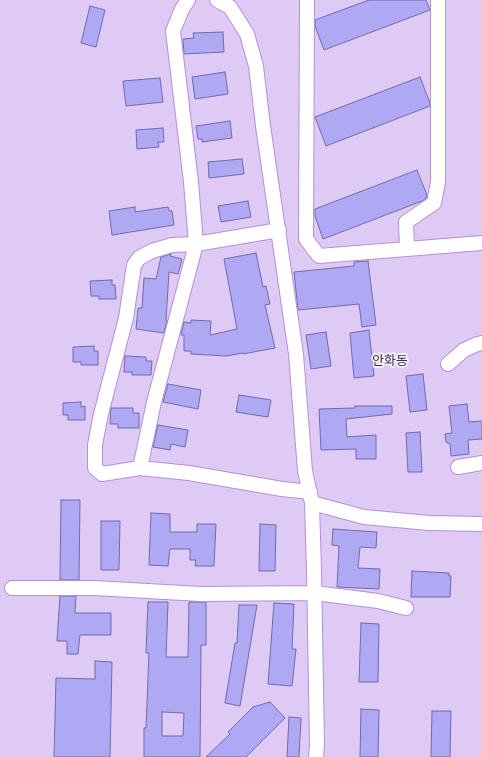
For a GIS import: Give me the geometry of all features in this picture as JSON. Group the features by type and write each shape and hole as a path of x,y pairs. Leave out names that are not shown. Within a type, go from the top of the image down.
{"street":[{"path":"140,468 154,402 196,244 191,182 173,31 182,9 188,0"},
{"path":"217,0 230,7 247,34 256,66 296,354 305,471 311,497 317,745 316,757"},
{"path":"307,0 306,239 319,256 482,243"},
{"path":"407,249 406,222 434,204 438,182 438,0"},
{"path":"279,230 196,244 172,245 152,251 139,258 134,265 126,318 101,414 95,445 95,468 102,474 140,468 189,473 282,489 311,497 364,517 429,523 482,524"},
{"path":"448,364 464,350 482,343"},
{"path":"458,467 482,463"},
{"path":"12,588 94,588 201,594 314,593 378,601 406,608"}],"building":[{"path":"369,0 426,0 430,10 324,50 315,26 315,20"},
{"path":"90,6 105,10 96,47 81,43"},
{"path":"223,32 224,52 184,54 183,39 194,38 193,33"},
{"path":"225,72 228,94 195,99 192,77"},
{"path":"420,77 430,106 326,146 315,117"},
{"path":"160,78 163,102 126,106 123,81"},
{"path":"230,121 232,138 202,142 202,139 198,139 196,126"},
{"path":"163,128 164,142 158,142 159,147 137,149 136,130"},
{"path":"242,159 244,174 209,178 208,162"},
{"path":"417,170 427,195 422,201 323,239 315,216 315,209"},
{"path":"248,201 251,217 221,222 218,206"},
{"path":"135,207 135,212 168,207 169,211 172,211 174,225 112,235 109,211"},
{"path":"256,253 263,287 266,286 270,304 265,305 275,348 226,356 191,354 191,351 184,351 184,335 181,335 184,322 191,323 191,320 211,321 210,335 237,329 224,259"},
{"path":"171,254 170,256 182,259 178,274 169,272 167,320 164,333 136,329 138,308 142,308 144,278 156,279 161,257"},
{"path":"368,261 376,325 362,327 359,304 298,310 294,272 354,266 354,262"},
{"path":"112,280 112,285 115,285 116,299 99,299 99,296 91,296 90,281"},
{"path":"369,330 374,376 354,378 350,333"},
{"path":"326,332 331,366 311,369 306,335"},
{"path":"94,346 94,351 98,351 98,365 81,365 81,362 73,362 73,347"},
{"path":"125,356 146,357 146,361 152,361 151,375 132,375 132,372 124,372"},
{"path":"423,374 427,410 410,412 406,376"},
{"path":"168,384 201,390 198,409 163,402"},
{"path":"239,395 271,400 268,417 236,412"},
{"path":"81,402 81,407 85,406 85,420 68,420 68,415 63,415 63,403"},
{"path":"467,404 469,422 482,421 482,439 468,440 469,454 451,456 450,444 446,442 445,434 452,433 449,406"},
{"path":"355,406 392,406 392,414 346,419 347,437 376,435 376,459 356,459 356,449 321,450 319,409 355,408"},
{"path":"111,408 133,408 133,413 139,413 139,428 118,428 118,424 110,424"},
{"path":"158,425 188,430 185,447 171,444 170,450 153,447"},
{"path":"420,432 422,472 408,472 406,433"},
{"path":"61,500 80,500 79,580 60,580"},
{"path":"151,513 170,514 170,532 197,532 197,524 216,524 214,566 195,566 196,560 190,560 190,549 170,549 168,566 149,565"},
{"path":"101,521 120,521 119,570 101,570"},
{"path":"260,524 276,525 275,571 259,571"},
{"path":"333,529 377,532 376,548 360,547 358,568 380,569 379,589 337,587 339,546 332,545"},
{"path":"412,571 449,573 449,576 451,576 450,597 411,597"},
{"path":"60,596 76,596 75,613 111,613 111,635 80,635 78,654 67,654 67,641 57,641"},
{"path":"148,602 168,602 166,657 188,657 189,602 206,602 206,645 201,645 200,757 144,757 144,728 146,728 149,653 146,653","holes":["162,712 184,713 183,736 162,736"]},
{"path":"274,603 294,604 292,649 296,649 292,686 268,684"},
{"path":"239,605 257,605 240,706 225,703 235,643 237,643"},
{"path":"361,623 379,624 378,682 359,682"},
{"path":"95,661 112,662 110,757 54,757 56,678 95,679"},
{"path":"270,702 285,718 246,757 206,757 230,734 228,732 253,707"},
{"path":"361,709 379,710 378,757 360,757"},
{"path":"432,711 451,711 450,757 431,757"},
{"path":"289,717 301,718 299,757 287,757"}],"district":[{"name":"안화동","path":"390,361"}]}
